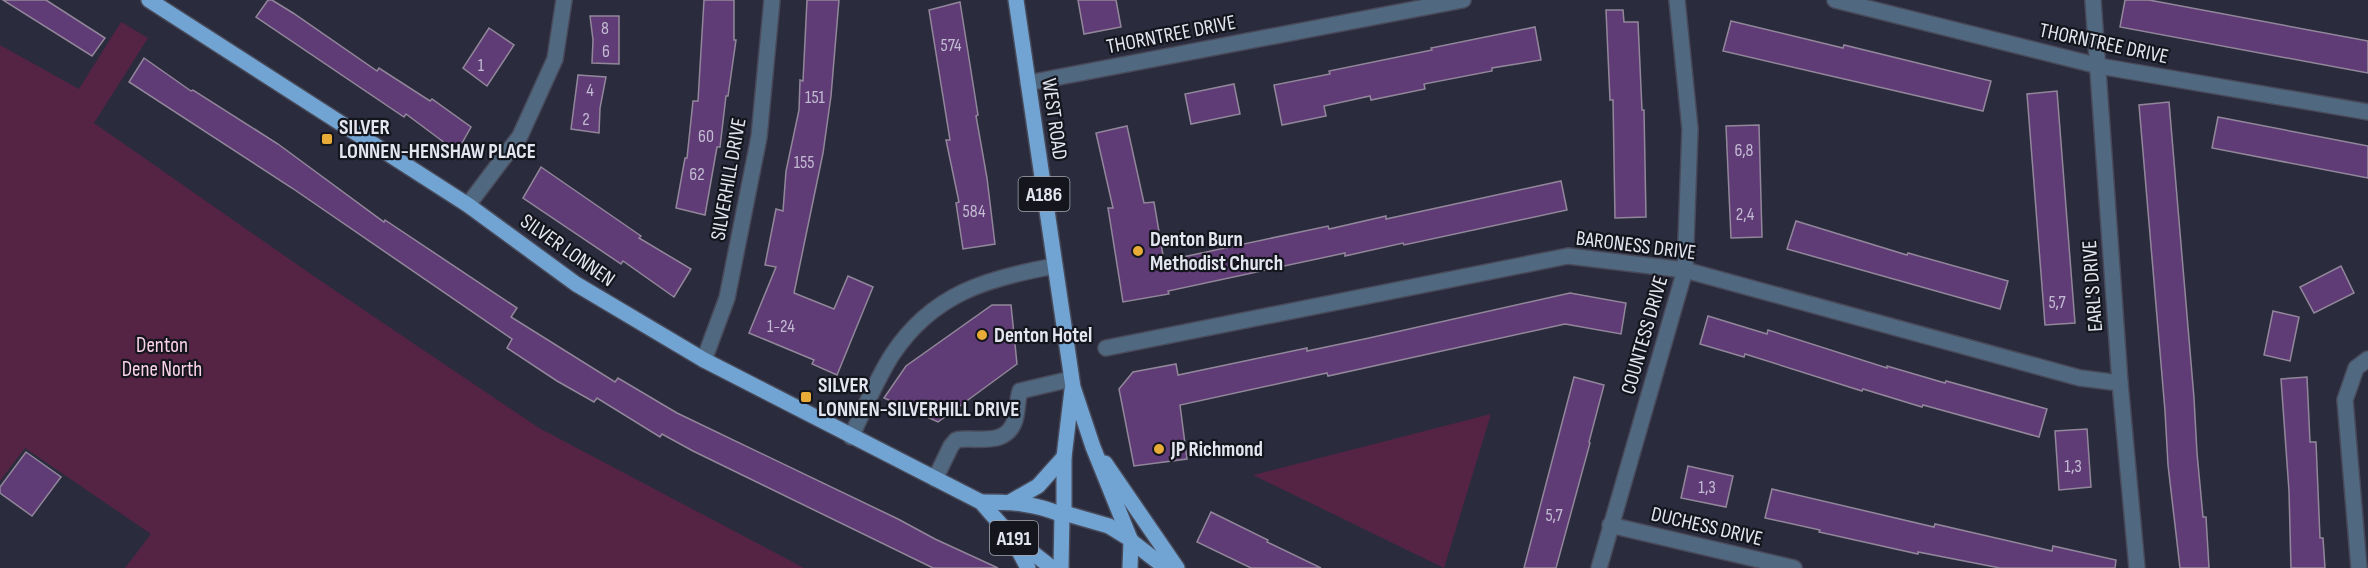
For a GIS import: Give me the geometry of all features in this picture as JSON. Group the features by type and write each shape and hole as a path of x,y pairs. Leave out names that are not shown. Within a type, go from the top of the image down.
{"main road":[{"name":"SILVER LONNEN","path":"149,0 468,205 576,284 704,360 981,502 1010,535 1052,568"},
{"name":"WEST ROAD","path":"1016,0 1072,383 1093,447 1131,540"},
{"name":"WEST ROAD","path":"1063,514 1064,457 1072,383"},
{"path":"1093,447 1124,488 1177,568"},
{"path":"1010,502 1038,486 1064,457"},
{"name":"SILVER LONNEN","path":"981,502 1010,502 1048,508 1063,514"},
{"name":"A191","path":"1063,514 1110,526 1166,568"},
{"name":"A186","path":"1061,568 1063,514"},
{"path":"1010,535 1028,568"},
{"name":"A186","path":"1130,568 1131,540"}],"street":[{"path":"468,205 520,136 555,59 564,0"},
{"name":"SILVERHILL DRIVE","path":"704,360 727,298 759,137 772,0"},
{"name":"THORNTREE DRIVE","path":"1028,83 1463,0"},
{"name":"COUNTESS DRIVE","path":"1599,568 1685,270 1690,129 1677,0"},
{"name":"THORNTREE DRIVE","path":"1835,0 2099,66 2368,112"},
{"name":"EARL'S DRIVE","path":"2094,0 2120,383 2137,568"},
{"name":"BARONESS DRIVE","path":"1106,348 1568,256 1685,270 2080,378 2120,383"},
{"path":"851,437 892,356 925,319 948,298 971,287 1016,273 1055,266"},
{"path":"2359,568 2345,400 2356,368 2368,359"},
{"path":"935,479 956,440 992,440 1005,433 1015,422 1020,391 1072,383"},
{"name":"DUCHESS DRIVE","path":"1610,525 1794,568"}],"green space":[{"name":"Denton Dene North","path":"121,22 148,38 94,123 315,277 539,428 804,568 125,568 151,534 25,448 0,481 0,45 79,89"},
{"path":"1491,414 1444,568 1253,475"}],"building":[{"path":"3,0 46,0 105,38 92,56"},
{"path":"268,0 272,0 293,13 377,71 379,68 430,101 432,99 471,127 457,152 406,114 404,117 256,17"},
{"path":"704,0 734,0 734,40 736,40 720,147 717,147 705,215 676,208 685,158 687,158 693,101 698,101"},
{"path":"807,0 839,0 831,96 823,153 794,293 834,309 848,276 873,287 837,375 812,364 814,360 749,333 776,267 765,265 776,209 783,211 786,171 799,110 800,80 803,81"},
{"path":"1078,0 1116,0 1121,27 1084,34"},
{"path":"2125,0 2149,0 2368,41 2368,73 2120,27"},
{"path":"960,2 995,244 963,249 956,203 959,202 946,140 950,140 929,10"},
{"path":"1606,10 1623,10 1624,22 1638,22 1642,110 1644,110 1646,217 1615,218 1613,100 1610,100"},
{"path":"590,16 619,16 619,64 592,63 593,40"},
{"path":"1731,21 1843,48 1844,45 1991,81 1983,111 1723,51"},
{"path":"1535,27 1541,60 1492,68 1492,71 1424,84 1425,89 1371,100 1370,96 1324,106 1326,116 1282,125 1274,85 1432,50 1431,48"},
{"path":"489,28 514,45 487,86 463,68"},
{"path":"144,58 191,91 193,90 278,144 384,222 385,220 517,308 511,317 615,382 618,378 677,413 998,568 933,568 662,434 660,437 597,398 594,402 557,381 507,348 512,339 292,188 129,82"},
{"path":"578,75 606,77 600,108 599,133 571,129"},
{"path":"1234,84 1240,114 1191,124 1185,94"},
{"path":"2057,91 2075,323 2045,325 2027,94"},
{"path":"2169,102 2197,453 2203,517 2206,517 2209,568 2180,568 2168,465 2139,105"},
{"path":"2218,117 2368,146 2368,178 2212,148"},
{"path":"1759,125 1762,237 1731,238 1726,126"},
{"path":"1127,126 1144,203 1154,202 1164,261 1328,226 1329,229 1386,216 1386,219 1561,181 1567,210 1404,245 1403,243 1345,256 1345,253 1168,291 1169,294 1123,302 1108,208 1113,208 1096,133"},
{"path":"541,167 641,236 639,238 691,269 674,297 623,261 621,264 523,198"},
{"path":"1796,221 1907,255 1908,253 2008,281 2000,309 1787,249"},
{"path":"2341,266 2354,293 2314,313 2300,287"},
{"path":"1570,293 1626,303 1621,334 1565,324 1328,376 1327,373 1180,405 1187,459 1134,466 1119,389 1133,372 1176,364 1178,375 1307,348 1307,351"},
{"name":"Denton Hotel","path":"992,305 1011,305 1017,364 938,422 884,398 906,366"},
{"path":"2273,311 2299,317 2290,361 2264,355"},
{"path":"1708,316 1767,334 1768,330 1887,368 1887,366 1945,383 1946,381 2047,409 2039,437 1923,405 1922,407 1863,389 1862,391 1745,354 1744,357 1700,344"},
{"path":"1574,377 1604,385 1590,443 1556,568 1524,568"},
{"path":"2307,377 2310,442 2316,442 2320,538 2323,538 2325,568 2291,568 2289,491 2281,379"},
{"path":"2087,429 2091,487 2059,490 2055,431"},
{"path":"26,452 61,477 32,516 0,493 0,487"},
{"path":"1688,466 1733,476 1726,507 1681,498"},
{"path":"1772,489 1934,527 1935,524 2052,551 2053,546 2116,560 2115,568 2000,568 1918,552 1918,554 1819,532 1820,530 1765,518"},
{"path":"1211,512 1321,568 1251,568 1197,542"}],"place":[{"name":"SILVER LONNEN-HENSHAW PLACE","path":"327,139"},
{"name":"Denton Burn Methodist Church","path":"1138,251"},
{"name":"Denton Hotel","path":"982,335"},
{"name":"SILVER LONNEN-SILVERHILL DRIVE","path":"806,397"},
{"name":"JP Richmond","path":"1159,449"}]}
